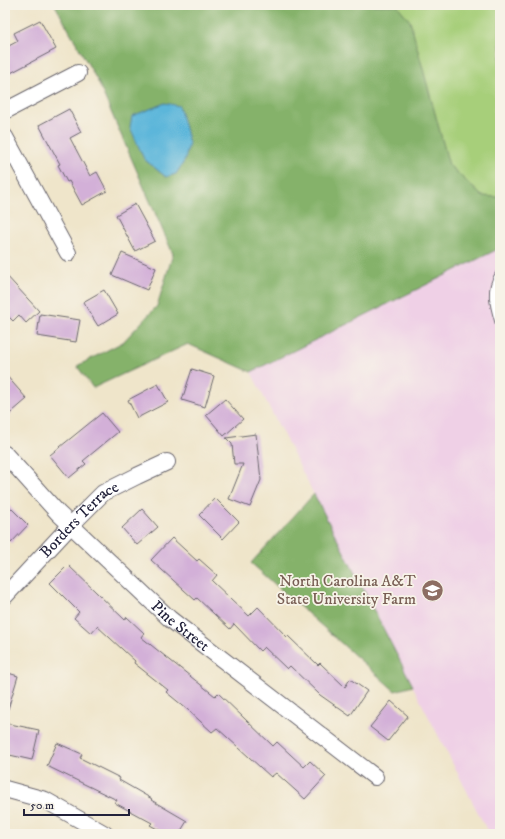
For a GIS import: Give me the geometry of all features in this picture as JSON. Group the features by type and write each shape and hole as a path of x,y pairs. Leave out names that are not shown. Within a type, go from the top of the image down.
{"street":[{"path":"5,111 78,73"},
{"path":"5,137 68,253"},
{"name":"Pine Street","path":"5,454 58,514 170,619 374,778"},
{"name":"Borders Terrace","path":"5,596 103,493 167,462"},
{"path":"5,789 45,800 105,834"}],"lane":[{"path":"500,274 493,296 500,324"}],"shaded area":[{"name":"North Carolina A&T State University Farm","path":"500,248 500,834 489,834 251,372"}],"green space":[{"path":"55,5 397,5 410,21 449,165 482,196 497,197 500,195 500,248 251,372 188,344 93,388 77,366 123,342 157,306 173,254 98,82","holes":["144,159 185,160 176,174 166,177"]},
{"path":"368,5 500,5 500,213 452,237"},
{"path":"314,494 413,686 395,691 251,563"}],"water":[{"path":"165,103 179,106 189,143 185,160 176,174 166,177 144,159 130,127 132,116"}],"building":[{"path":"40,20 56,49 5,76 5,48 18,41 14,33"},
{"path":"69,109 81,132 70,138 90,176 97,172 107,191 82,205 69,181 67,182 58,165 60,164 39,125"},
{"path":"135,204 155,241 135,251 116,215"},
{"path":"122,253 156,268 147,290 112,275"},
{"path":"5,274 39,311 26,323 19,315 13,321 5,313"},
{"path":"104,290 118,314 98,326 83,302"},
{"path":"40,314 80,320 76,342 37,336"},
{"path":"192,369 214,376 205,407 182,400"},
{"path":"5,374 27,399 5,418"},
{"path":"158,384 168,402 137,418 128,400"},
{"path":"225,399 243,419 224,436 206,415"},
{"path":"102,413 118,432 83,461 86,464 69,478 50,455"},
{"path":"256,434 261,480 250,507 229,499 243,464 234,464 232,444 226,438"},
{"path":"215,498 239,522 223,539 199,515"},
{"path":"5,502 28,525 11,543 5,537"},
{"path":"142,509 158,527 137,545 122,528"},
{"path":"172,538 197,561 199,559 217,575 212,581 249,616 258,607 287,637 288,636 318,665 320,663 345,687 350,679 367,691 350,716 320,695 290,666 287,669 264,647 260,651 234,624 230,629 197,598 195,600 151,560"},
{"path":"68,565 125,620 127,617 144,633 141,637 215,696 218,693 273,746 277,742 304,767 310,761 326,776 305,799 276,773 271,777 217,728 212,732 166,692 168,690 134,663 135,661 97,626 91,633 74,618 79,612 50,583"},
{"path":"5,672 18,676 8,709 5,709"},
{"path":"391,701 408,716 388,741 370,727"},
{"path":"5,723 39,730 32,760 5,754"},
{"path":"57,743 82,754 80,758 120,778 119,780 187,821 179,834 166,834 150,825 152,823 115,803 117,800 47,766"}],"place":[{"name":"North Carolina A&T State University Farm","path":"432,590"}]}
